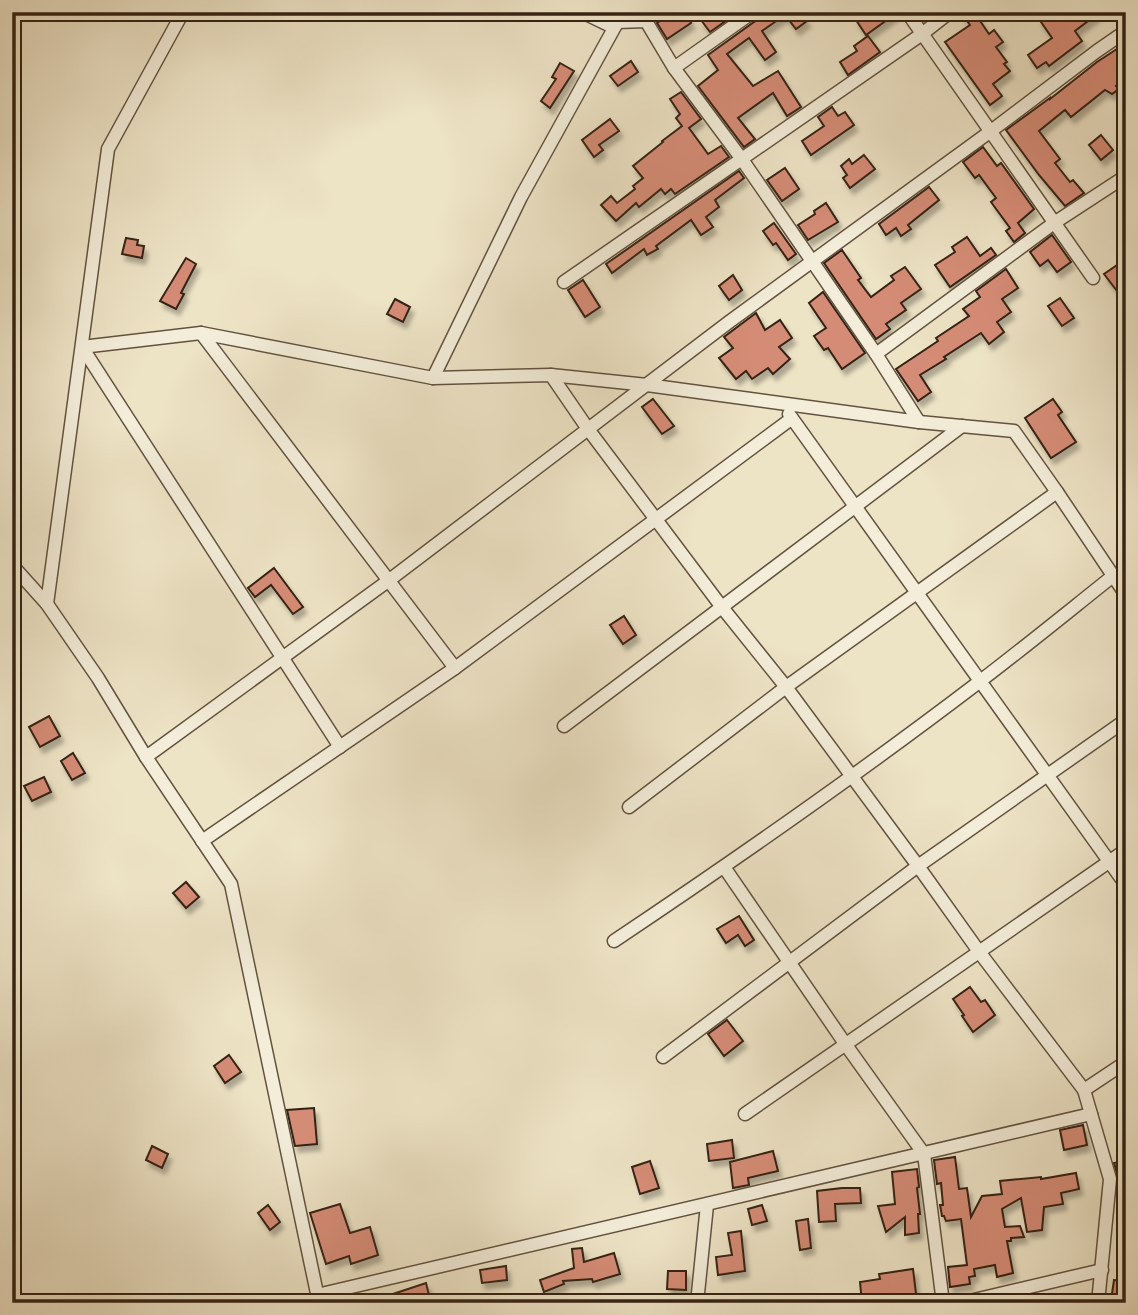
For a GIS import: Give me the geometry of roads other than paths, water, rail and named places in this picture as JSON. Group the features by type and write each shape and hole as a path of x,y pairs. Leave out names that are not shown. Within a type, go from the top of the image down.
{"street":[{"path":"47,604 108,149 183,12"},
{"path":"582,12 618,21 646,21 674,68 741,159 876,354 919,422"},
{"path":"674,68 753,12"},
{"path":"908,12 1093,278"},
{"path":"564,282 950,12"},
{"path":"433,378 521,197 618,21"},
{"path":"146,758 388,581 811,261 1126,32"},
{"path":"876,354 1054,223 1126,176"},
{"path":"82,347 201,333 433,378 551,375 647,385 919,422 1014,431 1126,595"},
{"path":"201,333 455,667"},
{"path":"82,347 340,747"},
{"path":"551,375 588,429 721,606 786,687 979,953 1084,1090 1110,1179 1098,1303"},
{"path":"784,404 791,419 1126,885"},
{"path":"202,841 455,667 791,419"},
{"path":"564,726 962,426"},
{"path":"629,807 786,687 1058,492"},
{"path":"12,565 47,604 98,678 146,758 231,884 318,1299 1091,1114"},
{"path":"614,941 724,867 851,776 979,682 1113,576"},
{"path":"663,1057 918,866 1126,720"},
{"path":"745,1114 1126,850"},
{"path":"724,867 924,1154 943,1303"},
{"path":"1084,1090 1126,1062"},
{"path":"697,1303 708,1205"},
{"path":"961,1303 1102,1270"}]}
